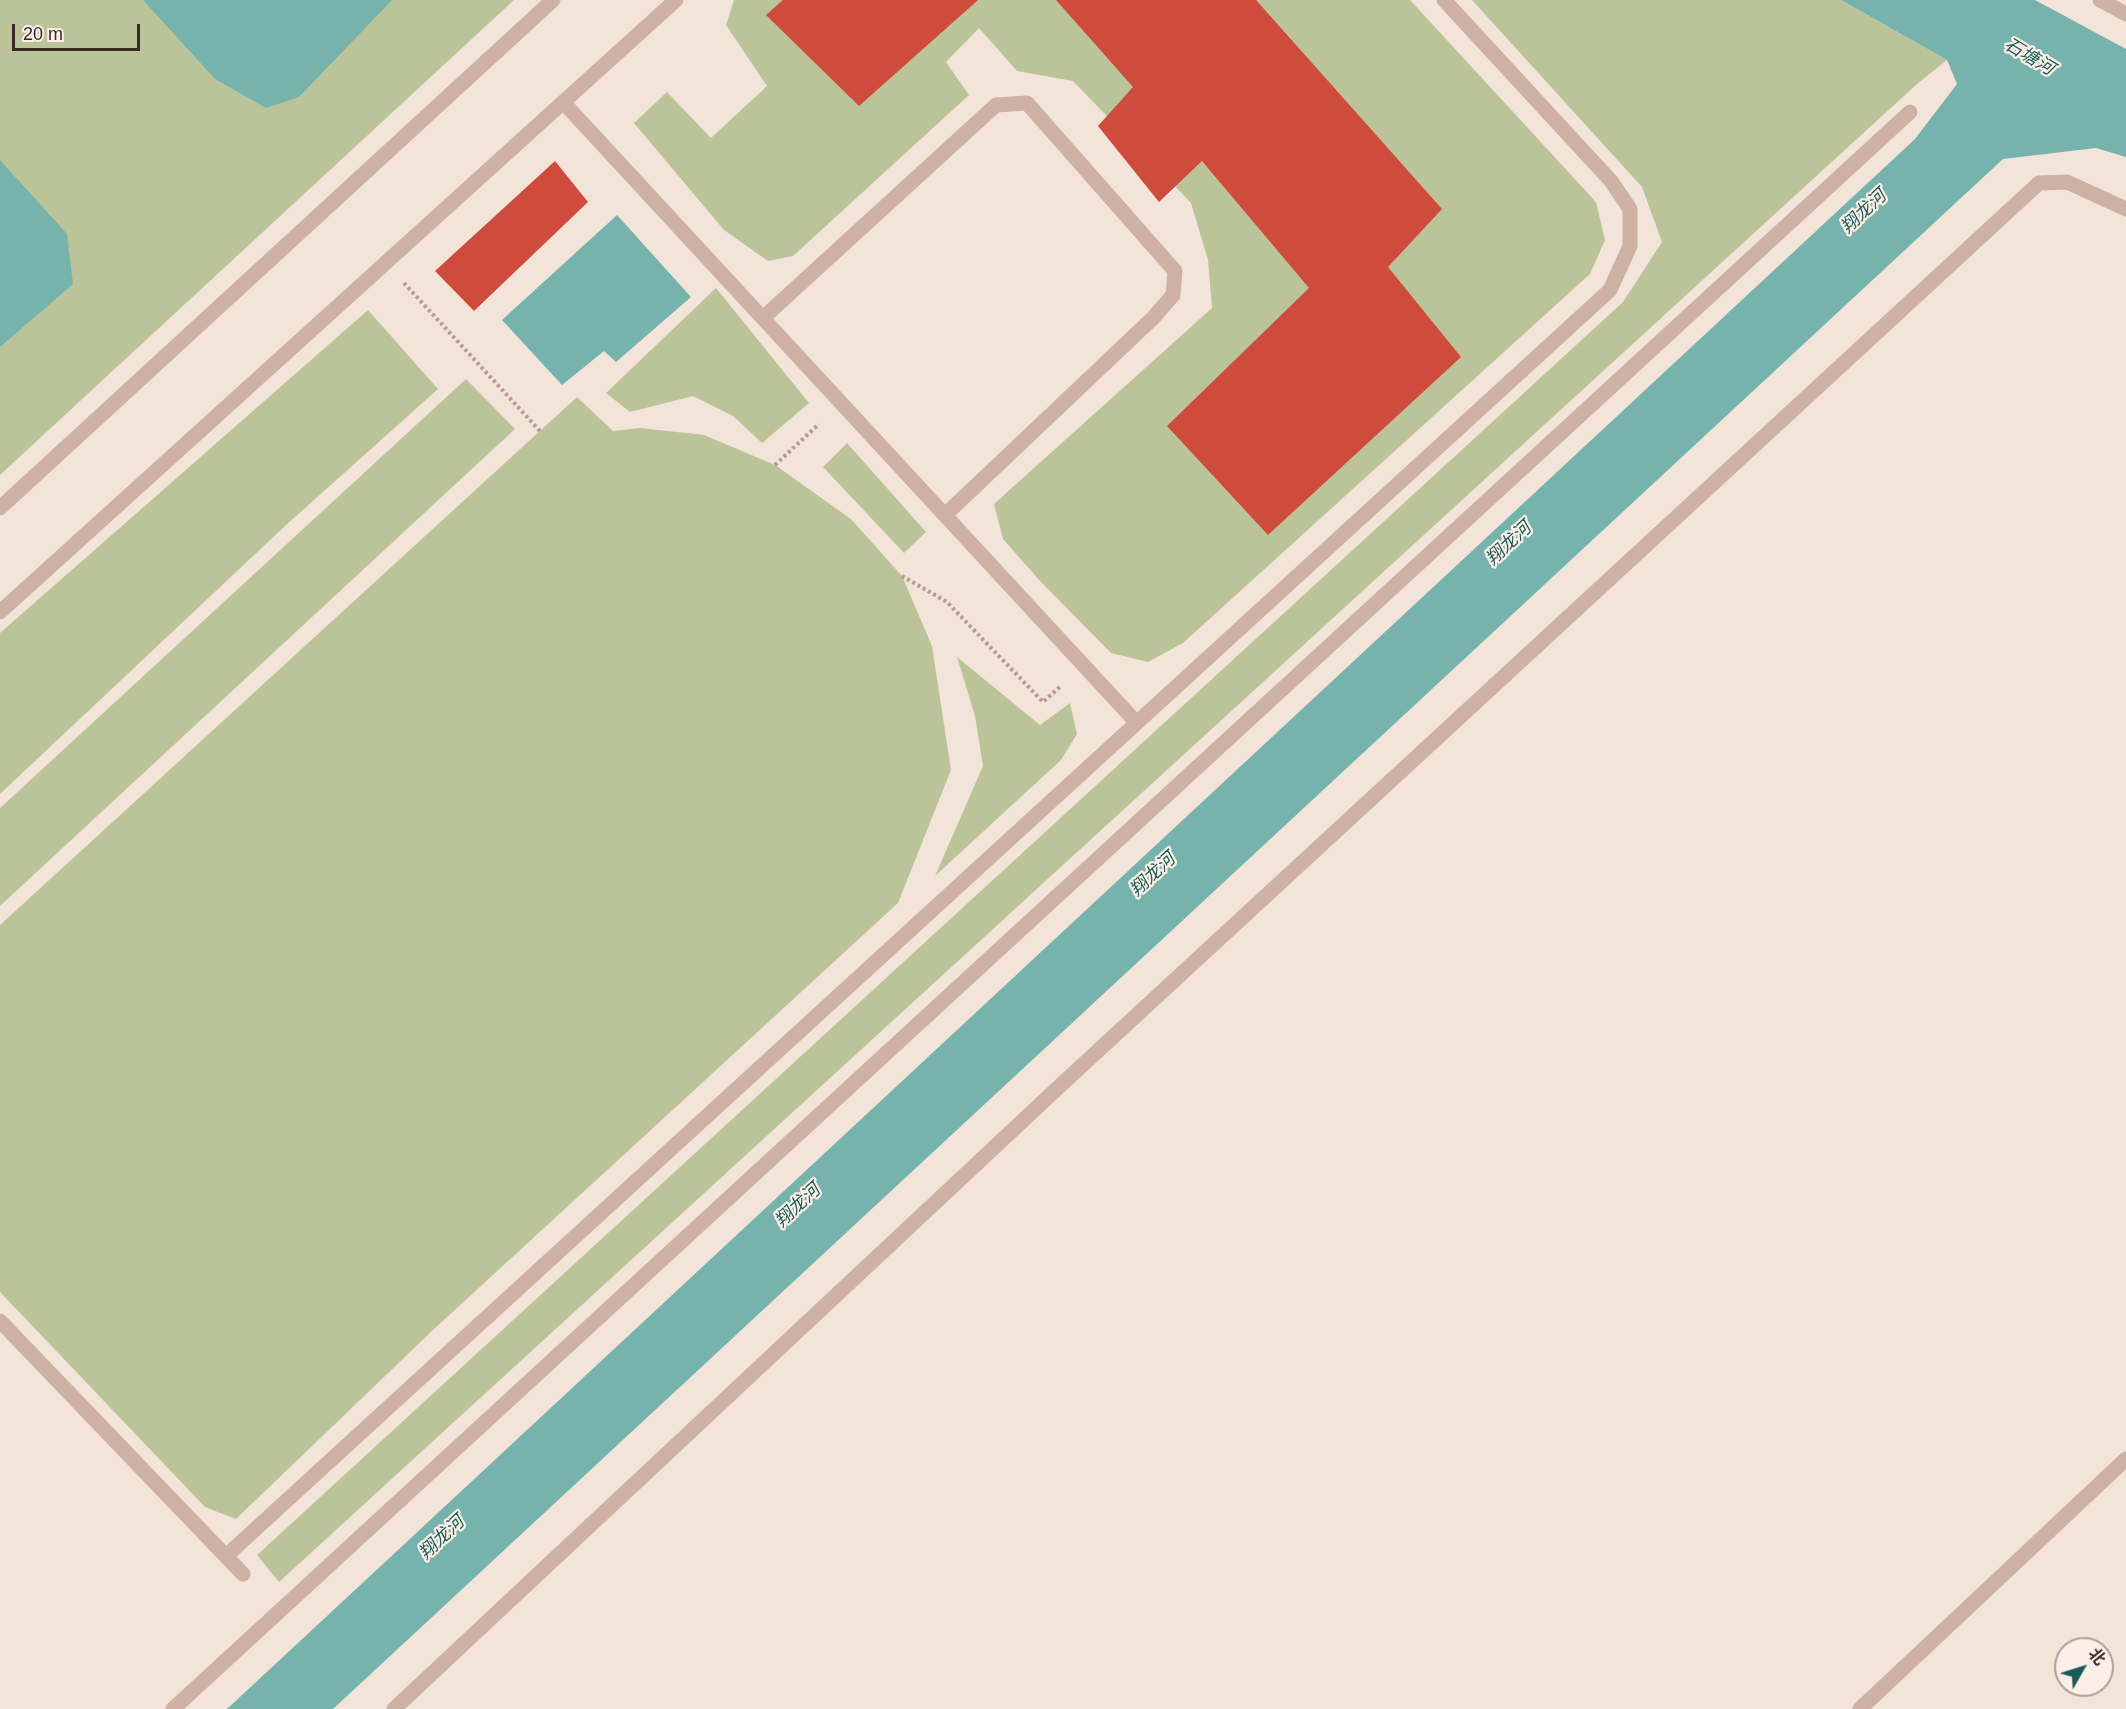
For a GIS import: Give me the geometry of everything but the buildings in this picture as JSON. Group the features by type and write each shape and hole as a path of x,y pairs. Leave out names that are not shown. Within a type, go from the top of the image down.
{"street":[{"path":"0,508 553,0"},
{"path":"0,612 676,0"},
{"path":"226,1556 1610,290 1630,246 1630,209 1611,181 1443,0"},
{"path":"2100,0 2126,14"},
{"path":"563,102 1136,722"},
{"path":"763,318 996,105 1027,103 1176,271 1173,295 1153,318 945,515"},
{"path":"173,1709 1911,112"},
{"path":"394,1709 1072,1075 2039,183 2067,182 2126,209"},
{"path":"0,1321 243,1574"},
{"path":"1860,1709 2126,1460"}],"path":[{"path":"386,263 540,431"},
{"path":"775,465 842,404"},
{"path":"902,576 947,603 1043,702 1085,666"}],"green space":[{"path":"0,0 514,0 0,475"},
{"path":"734,0 1410,0 1596,202 1605,240 1590,274 1183,643 1148,662 1111,653 1040,581 1003,539 994,504 1212,308 1208,260 1191,203 1073,81 1017,71 979,28 946,62 969,95 793,256 768,261 724,230 634,123 667,92 711,138 767,86 726,25"},
{"path":"1472,0 1841,0 1947,60 1917,84 279,1582 257,1555 1623,302 1662,242 1642,187"},
{"path":"716,288 809,403 762,443 733,416 693,396 630,412 606,393"},
{"path":"368,310 438,389 285,526 0,794 0,633"},
{"path":"466,379 515,429 0,906 0,808"},
{"path":"577,397 613,431 640,428 704,435 775,465 851,519 902,576 932,646 951,770 898,903 433,1330 236,1519 205,1507 0,1292 0,925"},
{"path":"847,443 926,532 904,553 823,467"},
{"path":"957,657 1040,725 1070,703 1077,734 1061,760 935,876 983,766 975,716"}],"water":[{"path":"143,0 392,0 299,97 266,108 215,79"},
{"path":"1841,0 2035,0 2126,49 2126,157 2096,148 2003,159 333,1709 227,1709 1915,139 1957,84 1947,60"},
{"path":"0,160 67,234 73,284 0,347"},
{"path":"617,215 691,297 616,362 604,351 562,385 502,320"}],"water label":[{"name":"石塘河","path":"2029,57"},
{"name":"翔龙河","path":"1864,212"},
{"name":"翔龙河","path":"1509,544"},
{"name":"翔龙河","path":"1153,875"},
{"name":"翔龙河","path":"798,1206"},
{"name":"翔龙河","path":"442,1538"}]}
